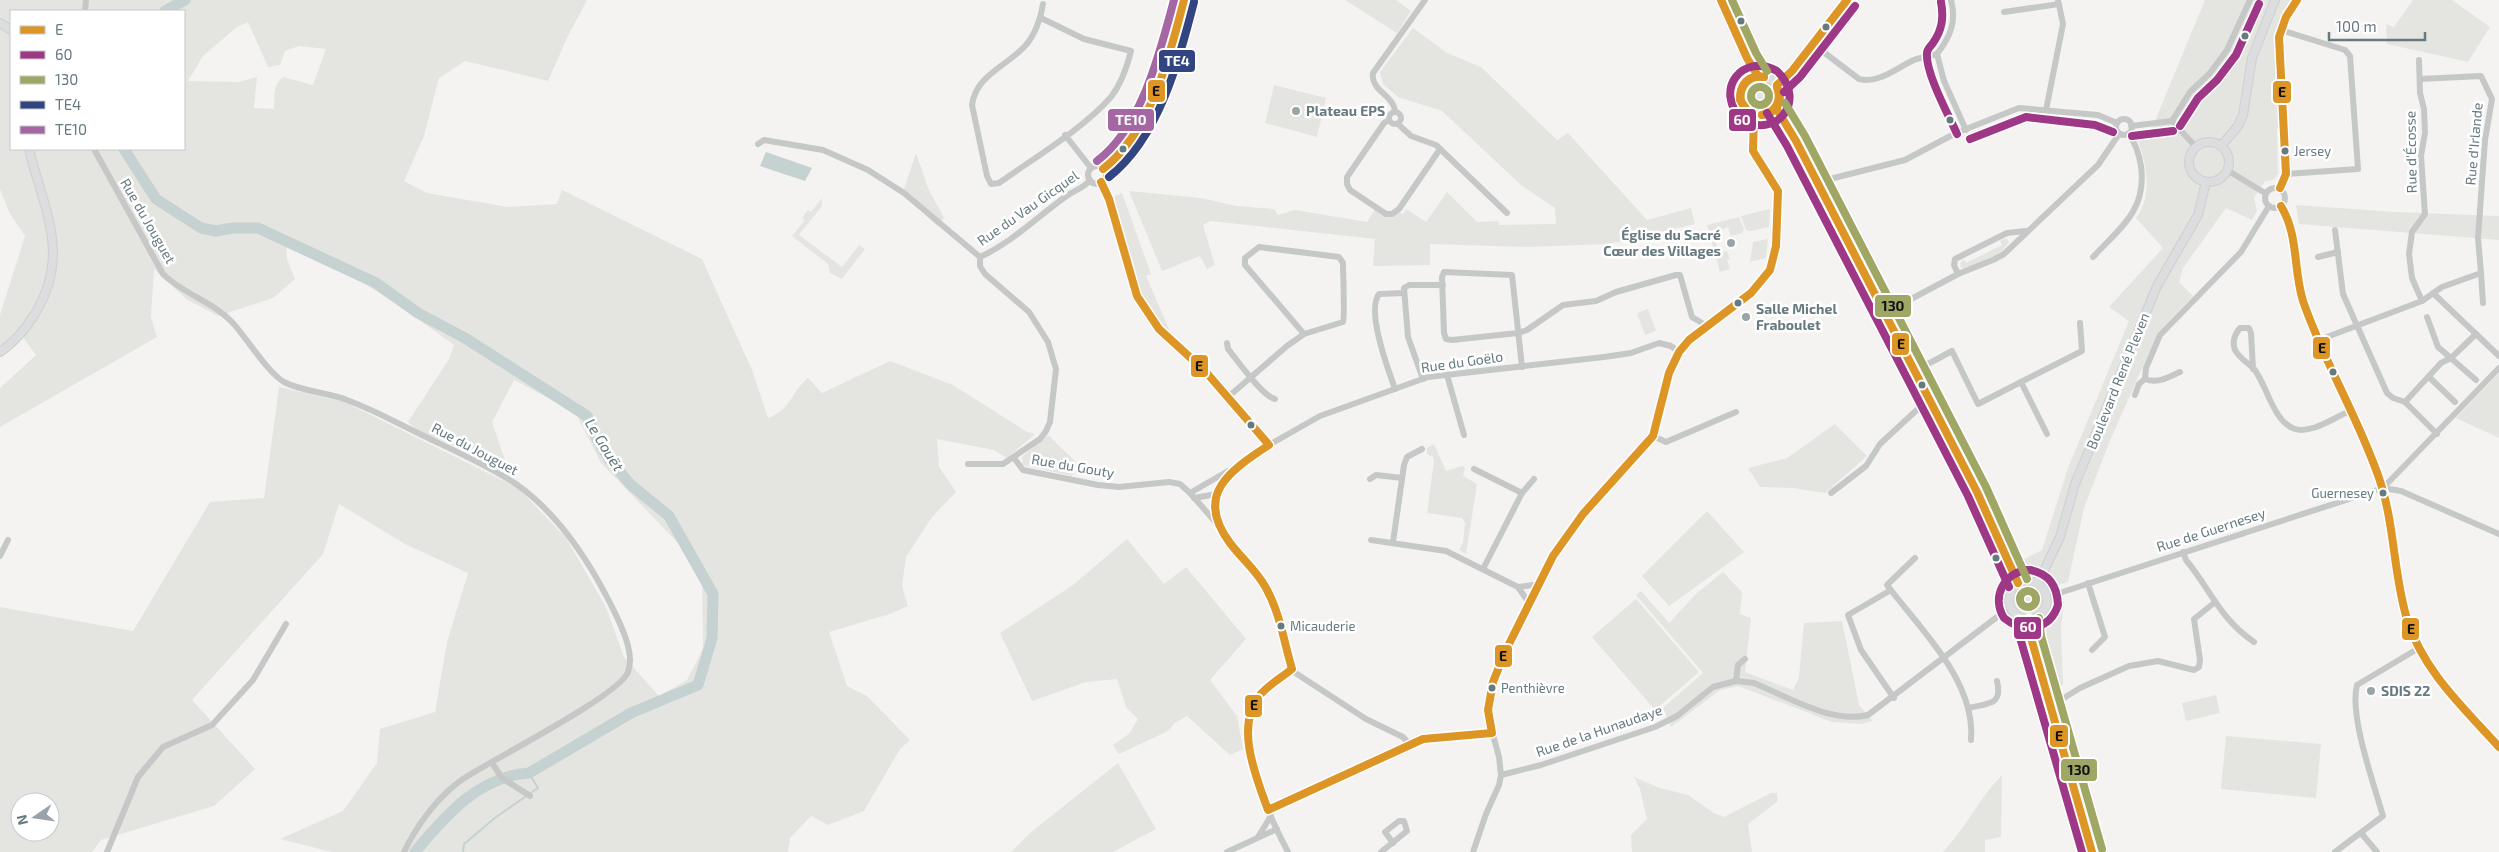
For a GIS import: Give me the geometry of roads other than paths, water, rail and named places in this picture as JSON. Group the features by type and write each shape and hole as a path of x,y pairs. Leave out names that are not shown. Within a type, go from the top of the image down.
{"main road":[{"path":"1721,0 1747,58 1758,76"},
{"path":"2221,146 2238,126 2243,115 2252,58 2275,0"},
{"path":"1758,76 1767,77 1777,85 1780,95 1776,108 1766,115 1754,116 1744,109 1740,96 1741,88 1746,81 1758,76"},
{"path":"1776,108 1818,184 1977,492 2018,583"},
{"path":"2208,142 2221,146 2228,160 2227,170 2218,180 2206,182 2194,176 2188,165 2192,152 2196,147 2208,142"},
{"path":"0,352 20,335 31,320 48,288 52,269 54,249 52,232 29,150"},
{"name":"Boulevard René Pleven","path":"2038,583 2060,537 2075,484 2157,286 2198,215 2206,182"},
{"path":"2028,580 2038,583 2046,591 2045,610 2041,614 2029,619 2019,617 2011,609 2010,592 2018,583 2028,580"},
{"path":"2029,619 2031,638 2092,852"}],"street":[{"path":"1103,169 1132,136 1151,106 1163,80 1184,0"},
{"path":"1395,112 1395,105 1374,84 1373,73 1425,0"},
{"path":"1777,85 1792,71 1846,0"},
{"path":"1813,44 1859,79 1875,80 1916,59 1938,54 1949,39 1953,26 1954,14 1951,0"},
{"path":"2172,121 2190,92 2224,56 2250,0"},
{"path":"2280,188 2286,174 2280,69 2281,30 2297,0"},
{"path":"2004,12 2059,2 2063,24 2046,110"},
{"path":"1041,18 1084,39 1131,51 1120,82 1111,96 1065,135 999,182 991,184 987,176 972,105 973,97 983,80 1026,45 1041,18 1043,4"},
{"path":"2281,30 2345,50 2350,56 2358,169 2286,174"},
{"path":"1938,54 1944,81 1966,130"},
{"name":"Rue d'Écosse","path":"2419,60 2425,133 2421,156 2425,214 2412,232 2409,254 2412,278 2422,301"},
{"name":"Rue d'Irlande","path":"2420,79 2481,76 2492,99 2485,140 2481,218 2478,238 2480,273"},
{"path":"1818,184 1826,180 1905,160 1966,130 2019,108 2098,115 2117,123"},
{"path":"1395,112 1390,114 1389,120 1384,124 1347,177 1347,184 1350,190 1386,214 1392,214 1399,209 1440,149"},
{"path":"1395,112 1402,117 1398,124"},
{"path":"1473,852 1486,814 1500,785 1499,756 1488,710 1491,689 1505,652 1537,587 1567,534 1653,436 1669,373 1679,352 1689,340 1755,290 1765,278 1773,261 1778,191 1756,159 1753,151 1754,116"},
{"path":"2117,123 2124,119 2129,121 2132,126"},
{"path":"1389,120 1392,124 1398,124 1411,136 1440,149 1507,212"},
{"path":"2132,126 2172,121"},
{"path":"2172,121 2196,147"},
{"path":"2117,123 2116,128 2119,134"},
{"path":"2128,134 2132,126"},
{"path":"2119,134 2128,134"},
{"path":"1885,313 1958,274 1994,260 2004,254 2025,231 2098,165 2119,134"},
{"path":"2093,257 2130,218 2140,201 2142,186 2140,162 2137,148 2128,134"},
{"path":"1065,135 1091,168"},
{"path":"758,144 764,140 823,150 868,170 904,193 980,257 980,266 985,274 1029,312 1048,342 1055,360 1050,422 1046,431 1014,458 1003,464 968,464"},
{"name":"Rue du Jouguet","path":"95,150 163,274 175,286 215,308 231,320 282,381 296,387 346,400 495,471 518,486 545,510 570,538 588,565 616,617 629,655 628,673 623,680 585,707 494,765 462,779 443,796 422,823 404,852"},
{"path":"1096,166 1103,169 1106,176 1101,182 1094,183 1090,180 1088,175 1091,168 1096,166"},
{"path":"2227,170 2265,193"},
{"name":"Rue du Vau Gicquel","path":"980,257 1046,214 1069,194 1081,189 1090,180"},
{"path":"1101,182 1109,199 1136,296 1159,329 1205,371 1269,445"},
{"path":"2265,193 2273,187 2280,188"},
{"path":"2280,188 2285,197 2282,206"},
{"path":"2265,193 2265,202 2269,206 2274,208 2282,206"},
{"path":"2135,395 2139,384 2145,379 2146,368 2160,335 2241,252 2269,206"},
{"path":"2282,206 2292,222 2302,298 2383,488 2394,531 2404,607 2419,648 2439,681 2499,747"},
{"path":"2335,230 2343,294 2387,393 2393,398 2405,402 2437,434"},
{"path":"1958,274 1954,264 1955,259 2007,233 2025,231"},
{"path":"1228,397 1287,346 1304,334 1343,322 1345,317 1342,300 1343,263 1338,258 1258,247 1245,258 1245,265 1304,334"},
{"path":"2318,257 2338,252"},
{"path":"1522,367 1518,333 1512,276 1444,272 1442,285 1444,333 1446,339 1518,333 1527,330 1563,305 1596,301 1616,292 1676,275 1680,275 1692,318 1707,326"},
{"path":"2319,340 2422,301 2442,287 2480,273 2483,303"},
{"path":"1424,379 1408,337 1404,288 1409,285 1442,285"},
{"path":"2433,292 2499,356"},
{"path":"1395,389 1378,338 1376,301 1379,294 1404,293"},
{"path":"2427,317 2438,347 2476,380"},
{"path":"1915,371 1952,352 1978,404 2082,351 2080,323"},
{"path":"2254,369 2248,365 2235,349 2234,339 2240,328 2249,328 2251,333 2254,369 2270,403 2294,429 2311,428 2350,411"},
{"path":"2405,402 2441,364 2451,358 2476,334"},
{"path":"1227,342 1228,349 1270,398 1276,399"},
{"name":"Rue du Goëlo","path":"1192,495 1269,445 1320,416 1424,379 1631,353 1659,343 1671,346 1679,352"},
{"path":"2383,488 2499,368"},
{"path":"2145,379 2152,382 2163,380 2180,372"},
{"path":"1447,375 1464,436"},
{"path":"2429,377 2455,402"},
{"path":"2022,382 2047,434"},
{"path":"1831,493 1866,466 1880,444 1930,401"},
{"path":"1653,436 1666,442 1736,412"},
{"path":"1393,542 1402,478 1407,457 1422,449"},
{"name":"Rue du Gouty","path":"1014,458 1023,470 1062,479 1108,487 1169,482 1180,484 1192,495"},
{"name":"Rue du Goëlo","path":"1216,494 1226,475 1234,468"},
{"path":"1474,470 1522,493"},
{"path":"1370,479 1376,475 1402,478"},
{"path":"1483,569 1522,493 1534,479"},
{"path":"2383,488 2401,491 2499,534"},
{"name":"Rue de Guernesey","path":"2047,597 2088,582 2383,488"},
{"path":"1192,495 1216,494 1215,506 1218,526"},
{"path":"1192,495 1266,587 1274,606 1292,669 1332,698 1372,722 1403,737 1409,744"},
{"path":"0,556 8,540"},
{"path":"1371,540 1446,550 1518,587 1529,603"},
{"path":"2183,552 2186,560 2214,603 2239,631 2254,642"},
{"path":"1915,558 1887,585 1958,679 1972,726 1971,740"},
{"path":"2088,582 2105,637 2092,650"},
{"path":"1518,587 1533,585 1537,587"},
{"path":"1891,590 1848,615 1861,650 1894,698"},
{"path":"2051,706 2106,676 2141,664 2163,662 2194,670 2199,667 2200,660 2194,619 2214,603"},
{"name":"Rue de la Hunaudaye","path":"1501,775 1541,765 1655,727 1677,716 1713,686 1736,681 1754,684 1840,717 1868,715 1894,698 1997,617 2011,609"},
{"path":"107,852 138,778 163,747 212,725 253,680 286,624"},
{"path":"2335,852 2383,816 2354,697 2357,684 2419,648"},
{"path":"1736,681 1738,665 1746,659"},
{"path":"1288,852 1270,813 1252,760 1249,718 1252,707 1261,693 1292,669"},
{"path":"1968,708 1994,702 2000,693 1997,681"},
{"path":"1258,838 1270,813 1409,744 1423,739 1492,732"},
{"path":"494,765 502,778 528,795"},
{"path":"1227,852 1277,829"},
{"path":"2361,833 2377,852"},
{"path":"1381,852 1393,842"}],"waterway":[{"name":"Le Gouët","path":"167,10 185,0"},
{"name":"Le Gouët","path":"125,150 156,199 201,228 216,231 233,228 258,228 376,283 418,313 465,338 587,416 597,439 609,459 631,485 669,516 713,594 712,638 698,685 631,713 529,773 511,776 479,790 451,812 415,852"},
{"path":"463,852 464,844 496,817 538,788 529,773"}],"place":[{"name":"Plateau EPS","path":"1296,111"},
{"name":"Jersey","path":"2285,151"},
{"name":"Église du Sacré Cœur des Villages","path":"1731,243"},
{"name":"Salle Michel Fraboulet","path":"1746,317"},
{"name":"Guernesey","path":"2383,493"},
{"name":"Micauderie","path":"1281,626"},
{"name":"Penthièvre","path":"1492,688"},
{"name":"SDIS 22","path":"2371,691"}]}
